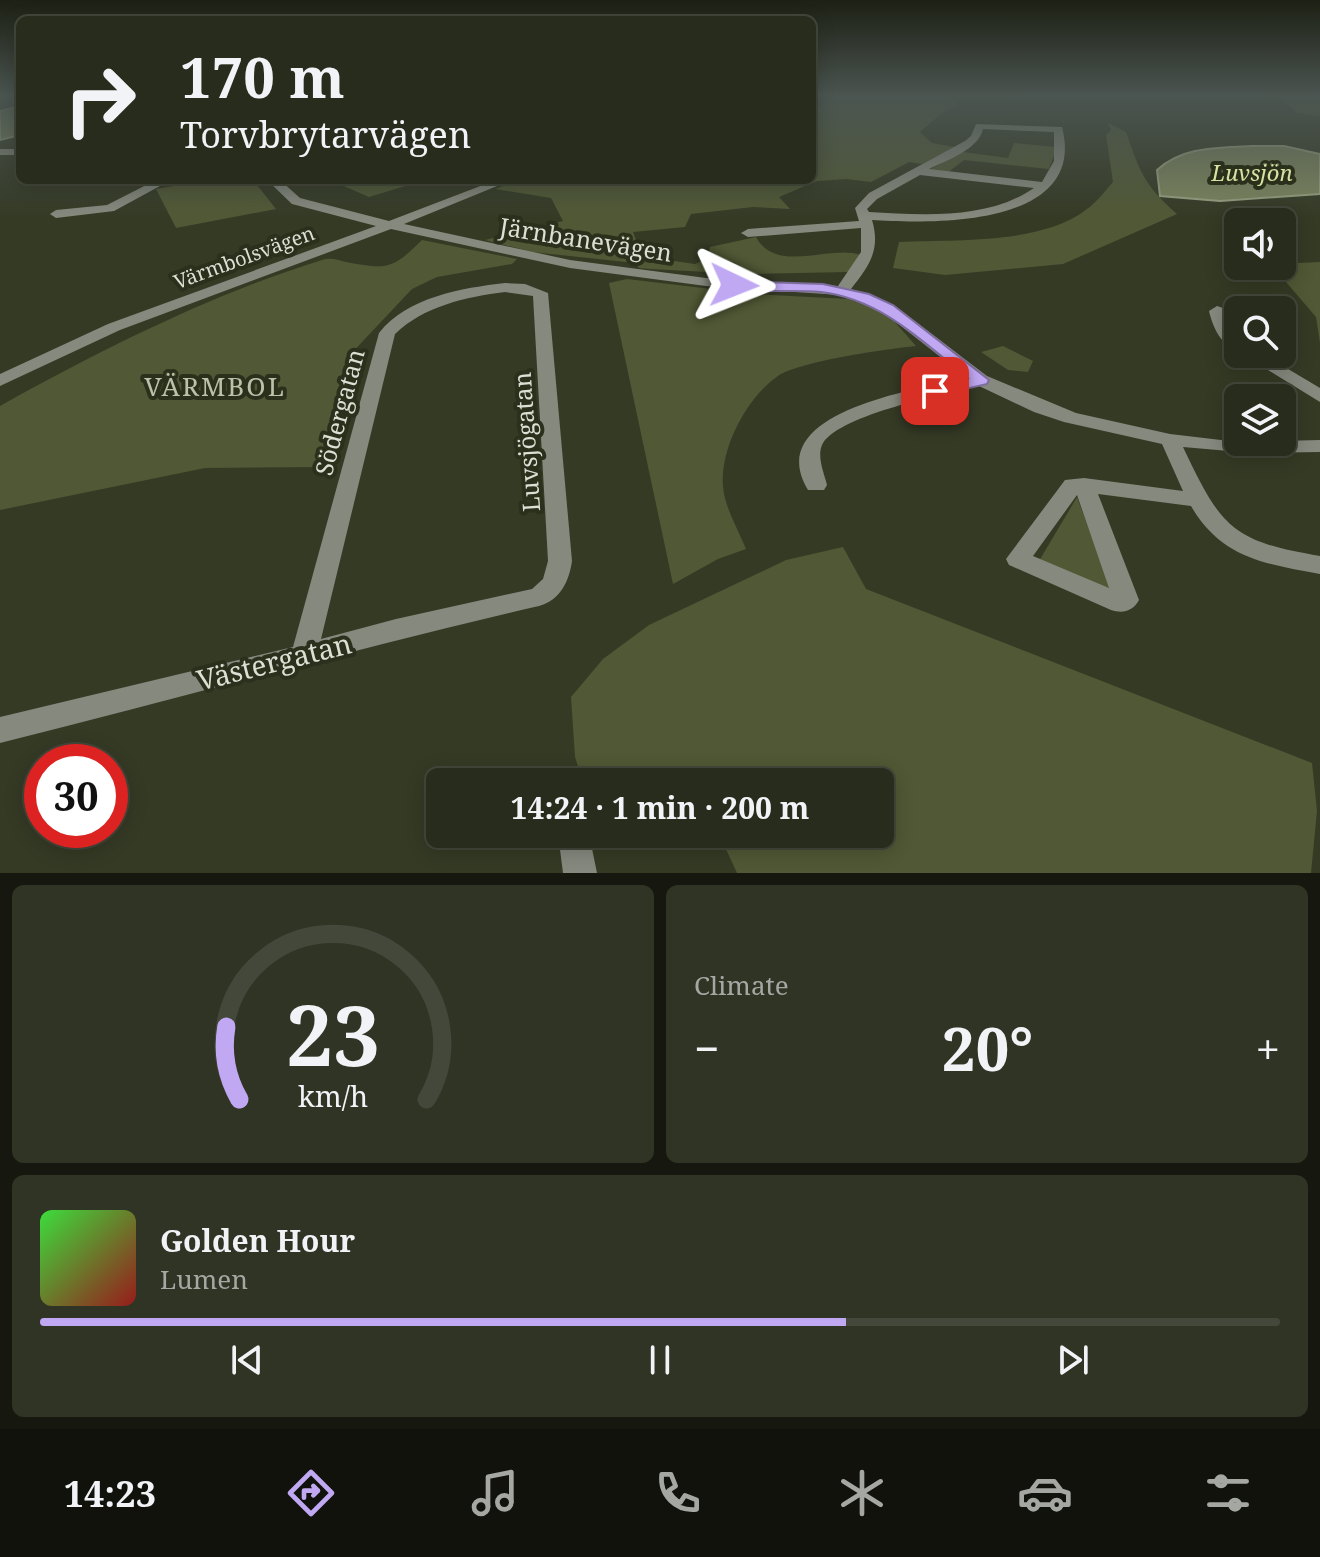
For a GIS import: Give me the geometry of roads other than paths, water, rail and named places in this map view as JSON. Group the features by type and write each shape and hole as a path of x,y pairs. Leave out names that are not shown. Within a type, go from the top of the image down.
{"street":[{"path":"842,291 872,246 861,208 868,200 976,137"},
{"path":"748,233 866,220 971,216 1020,202 1046,186 1061,156 1060,137"},
{"path":"915,171 1046,186"},
{"path":"56,214 110,208 157,184"},
{"name":"Järnbanevägen","path":"277,184 290,197 305,205 384,226 538,259 636,274 842,291 888,308 981,380 1041,408 1071,418 1170,440 1252,447 1320,446"},
{"name":"Värmbolsvägen","path":"0,381 114,327 495,184"},
{"name":"Luvsjögatan","path":"532,290 540,293 542,300 560,561 557,581 547,592"},
{"name":"Södergatan","path":"304,655 387,333 401,320 460,294 532,290"},
{"path":"1217,311 1224,331"},
{"path":"1274,368 1320,396"},
{"path":"816,485 809,452 819,433 832,424 890,404 981,380"},
{"path":"1170,440 1213,526 1247,549 1320,565"},
{"path":"1084,485 1125,603 1114,602 1018,559 1069,488 1084,485 1198,500"},
{"name":"Västergatan","path":"0,730 304,655 396,629 539,597 547,592"}],"water":[{"name":"Luvsjön","path":"1284,146 1320,154 1320,194 1220,201 1160,196 1157,170 1167,162 1189,152"}],"district":[{"name":"VÄRMBOL","path":"215,386"}]}
